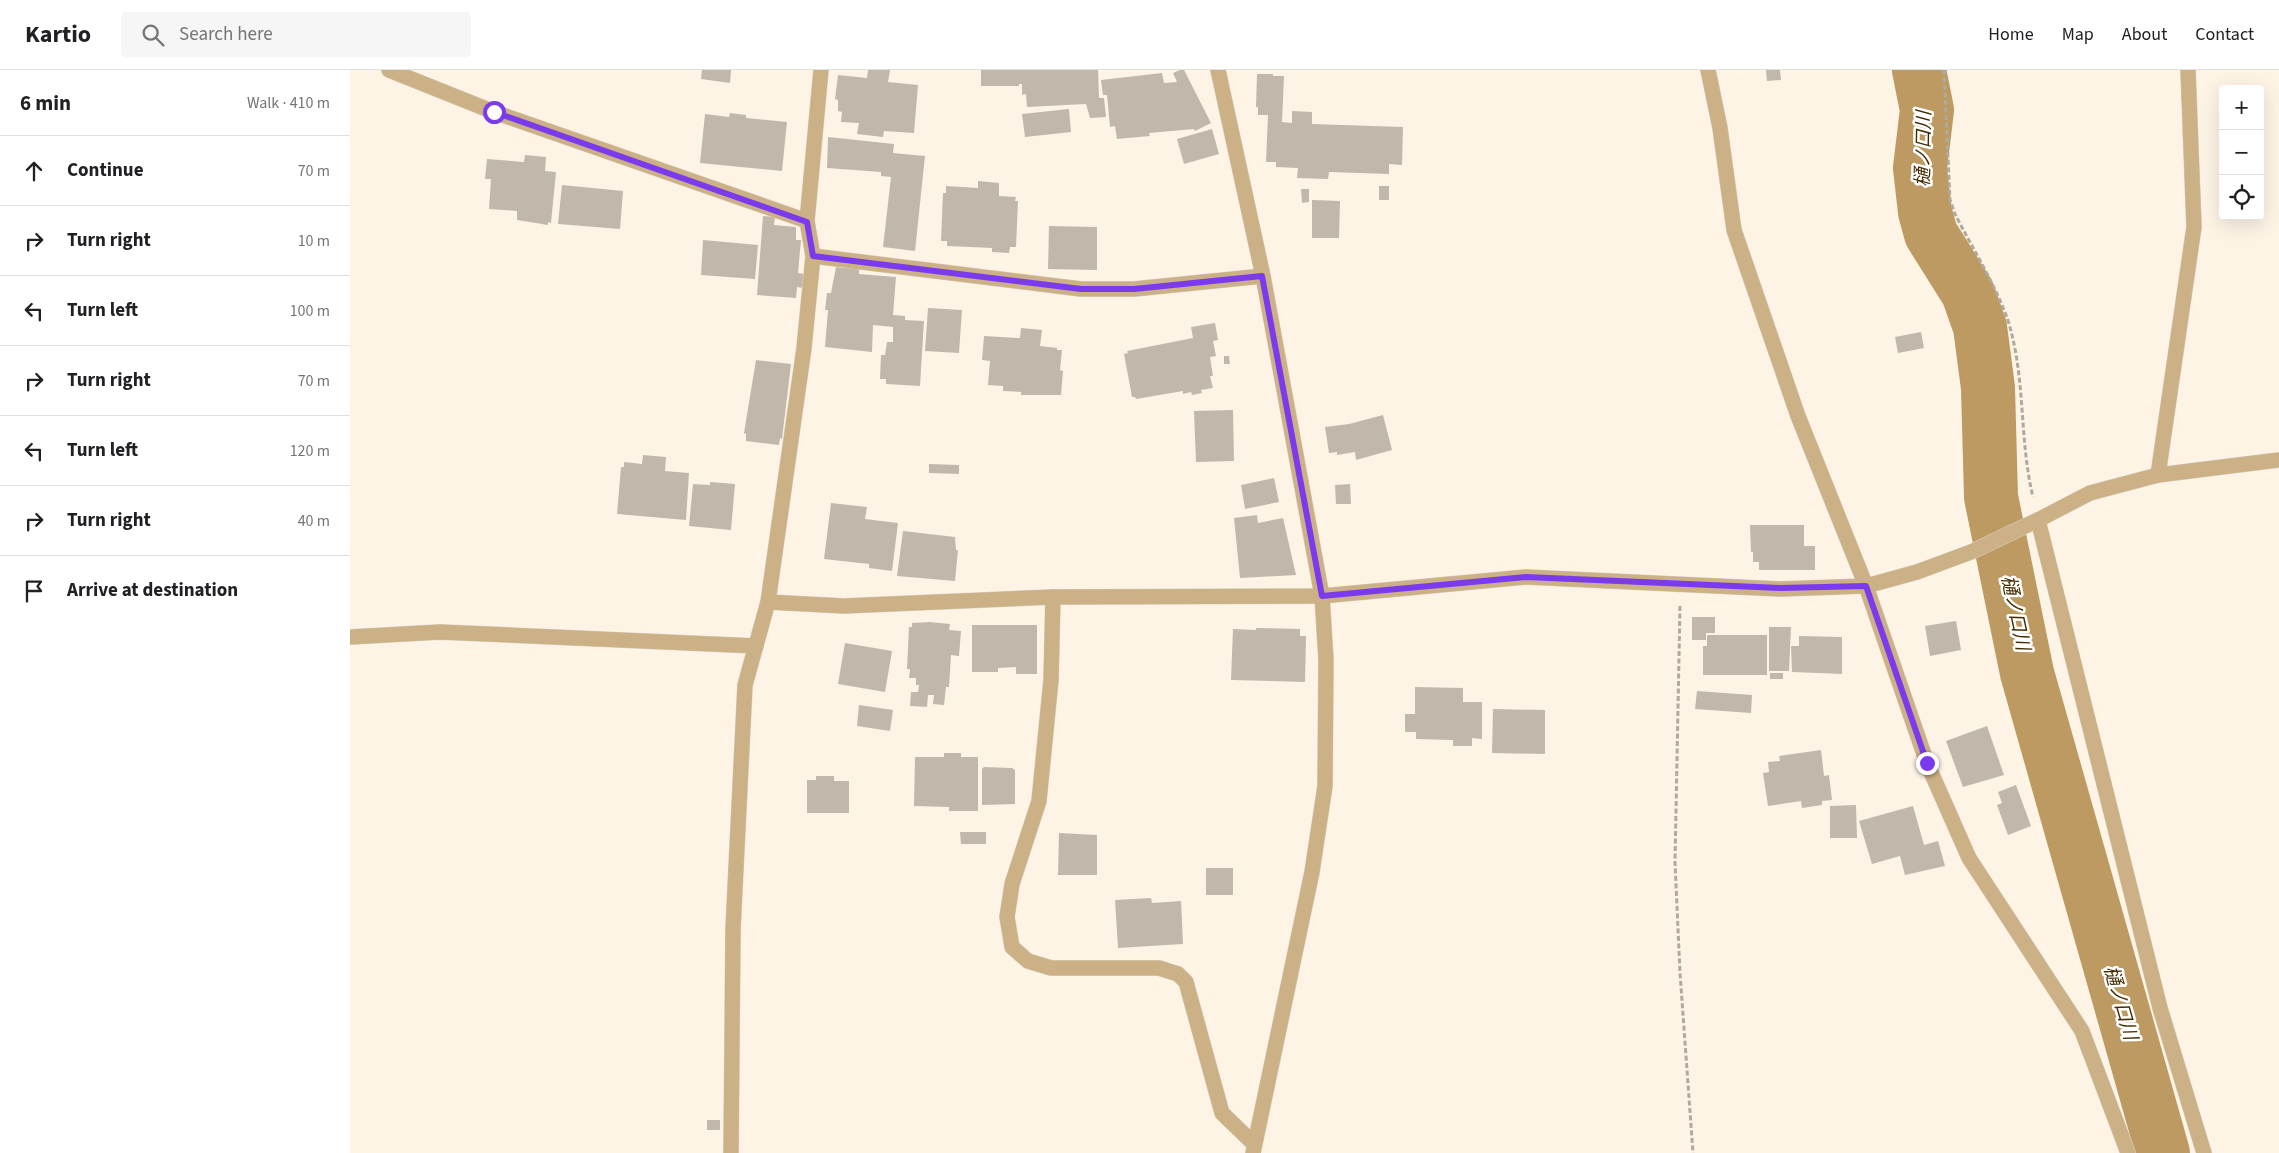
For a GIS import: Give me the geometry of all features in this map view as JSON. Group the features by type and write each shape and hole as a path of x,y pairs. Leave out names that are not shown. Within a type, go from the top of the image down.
{"street":[{"path":"389,70 494,112 807,222"},
{"path":"731,1153 733,928 745,685 768,602 804,348 813,256 807,222 821,70"},
{"path":"1218,70 1262,276 1322,596 1326,660 1325,786 1312,872 1253,1148"},
{"path":"1708,70 1720,128 1734,230 1798,416 1866,586 1927,763 1969,858 2082,1031 2128,1153"},
{"path":"2158,475 2194,227 2188,70"},
{"path":"813,256 1081,289 1134,289 1262,276"},
{"path":"768,602 844,606 1053,596 1322,596 1526,577 1780,588 1866,586 1917,572 1971,552 2090,493 2158,475 2279,460"},
{"path":"2038,520 2160,1008 2204,1153"},
{"path":"1053,596 1051,680 1039,801 1012,884 1006,917 1012,947 1028,961 1051,968 1159,968 1178,974 1186,982 1222,1113 1253,1148"},
{"path":"350,637 440,632 756,646"}],"path":[{"path":"1944,70 1950,200 1955,214 1998,299 2012,333 2018,367 2026,469 2038,520"},
{"path":"1680,583 1675,862 1692,1153"}],"building":[{"path":"702,70 731,70 730,83 701,79"},
{"path":"868,70 890,70 888,82 918,85 914,133 884,131 883,137 857,134 859,123 841,122 842,112 838,111 838,100 835,99 838,75 867,78"},
{"path":"981,70 1098,70 1099,98 1104,98 1106,117 1090,118 1086,104 1027,107 1026,94 1022,95 1022,84 1019,84 1019,86 981,86"},
{"path":"1184,70 1211,123 1195,131 1194,129 1149,133 1150,136 1117,139 1115,126 1110,127 1107,95 1103,95 1101,80 1162,73 1164,83 1177,82 1173,73"},
{"path":"1766,70 1780,70 1781,80 1767,81"},
{"path":"1257,74 1284,76 1282,122 1292,123 1292,111 1312,112 1312,124 1403,127 1402,165 1389,164 1389,174 1329,172 1328,179 1297,178 1298,168 1276,167 1276,162 1266,162 1268,115 1258,115 1258,107 1256,107"},
{"path":"1069,109 1071,132 1025,137 1022,114"},
{"path":"730,113 746,115 746,118 787,122 782,171 700,163 705,114 729,117"},
{"path":"1212,129 1219,154 1184,164 1177,139"},
{"path":"828,137 894,144 893,153 925,156 915,251 883,247 891,177 881,176 881,172 827,168"},
{"path":"525,155 546,157 545,171 556,172 551,223 548,222 548,225 517,220 517,211 489,209 491,179 485,179 487,159 524,162"},
{"path":"978,181 999,183 999,196 1016,197 1015,201 1018,201 1016,247 1010,247 1009,253 992,252 992,248 947,246 947,241 941,241 943,193 946,193 946,186 978,188"},
{"path":"562,185 623,191 620,229 558,224"},
{"path":"1379,186 1389,186 1389,200 1379,200"},
{"path":"1301,189 1309,189 1309,202 1302,203"},
{"path":"1312,200 1340,201 1339,238 1312,238"},
{"path":"763,216 775,217 774,225 796,227 796,240 801,240 798,273 804,274 803,288 797,287 796,298 757,295"},
{"path":"1049,226 1097,227 1097,270 1048,269"},
{"path":"703,240 758,245 755,279 701,275"},
{"path":"836,267 859,269 859,274 896,277 893,315 905,316 905,320 924,321 920,386 886,384 886,379 880,379 881,355 885,355 887,342 893,342 893,327 873,325 872,352 825,347 828,310 825,310 827,293 831,293"},
{"path":"928,308 962,310 959,353 925,351"},
{"path":"1215,323 1218,340 1213,341 1216,356 1210,357 1213,376 1210,376 1213,388 1201,390 1202,393 1192,395 1191,392 1183,394 1183,391 1136,399 1132,397 1124,354 1128,353 1127,351 1193,338 1191,327"},
{"path":"1021,328 1042,330 1040,346 1062,350 1060,370 1063,371 1061,395 1021,395 1021,392 1003,391 1003,386 988,385 990,361 982,360 984,336 1020,338"},
{"path":"1921,332 1924,348 1898,353 1895,337"},
{"path":"1224,356 1229,356 1230,364 1224,364"},
{"path":"756,360 791,364 782,439 780,438 779,445 746,441 746,434 744,433"},
{"path":"1233,410 1234,461 1196,462 1194,411"},
{"path":"1383,415 1392,450 1356,460 1355,452 1337,455 1337,452 1329,453 1325,427 1349,424"},
{"path":"643,455 666,457 665,471 689,473 686,520 617,514 621,467 624,467 624,462 642,464"},
{"path":"929,464 959,465 959,474 929,473"},
{"path":"1274,478 1279,502 1245,509 1241,485"},
{"path":"710,482 735,484 731,530 689,526 693,484 710,485"},
{"path":"1350,484 1351,504 1336,504 1335,485"},
{"path":"831,503 867,507 865,519 898,523 892,571 869,568 869,564 824,559"},
{"path":"1257,515 1258,523 1283,518 1296,575 1240,578 1234,518"},
{"path":"1750,525 1804,525 1804,546 1815,546 1815,570 1759,570 1759,562 1753,562 1753,552 1751,552"},
{"path":"903,531 955,537 956,550 958,550 955,581 897,576"},
{"path":"1692,617 1715,617 1715,633 1706,633 1706,640 1692,640"},
{"path":"1956,621 1961,650 1930,656 1925,626"},
{"path":"912,623 950,624 949,630 961,631 959,656 951,655 949,687 946,687 944,705 933,704 934,695 928,695 927,707 910,706 911,692 918,692 919,685 916,685 916,678 909,678 910,669 907,669 909,627 912,627"},
{"path":"972,625 1037,625 1037,674 1016,674 1016,667 998,668 998,672 972,672"},
{"path":"1769,627 1791,627 1789,671 1769,671"},
{"path":"1256,628 1300,629 1300,636 1306,636 1305,682 1231,680 1233,629 1256,630"},
{"path":"1707,635 1767,635 1767,675 1703,675 1703,646 1707,646"},
{"path":"1799,636 1842,637 1842,674 1792,672 1791,646 1799,646"},
{"path":"845,643 892,651 885,692 838,684"},
{"path":"1770,673 1783,673 1783,679 1770,679"},
{"path":"1415,687 1463,688 1463,702 1482,702 1482,739 1472,738 1472,746 1453,746 1453,740 1416,739 1416,732 1405,732 1405,714 1415,714"},
{"path":"1697,691 1752,695 1751,713 1695,709"},
{"path":"859,705 893,710 890,731 857,726"},
{"path":"1493,709 1545,710 1545,754 1492,753"},
{"path":"1987,726 2004,775 1963,787 1946,741"},
{"path":"1821,750 1824,776 1829,775 1832,800 1822,801 1822,805 1802,808 1801,801 1768,806 1763,773 1769,772 1768,762 1780,761 1779,756"},
{"path":"944,753 961,753 961,757 978,757 978,811 949,811 949,807 914,806 915,757 944,757"},
{"path":"984,767 1012,768 1015,770 1015,804 982,805 982,769"},
{"path":"816,776 834,776 834,781 849,781 849,813 807,813 807,780 816,780"},
{"path":"2016,785 2031,826 2008,835 1997,805 2002,803 1998,792"},
{"path":"1856,805 1857,838 1830,838 1830,806"},
{"path":"1913,806 1924,845 1938,841 1945,866 1905,875 1900,856 1872,864 1859,821"},
{"path":"960,832 986,832 986,844 961,844"},
{"path":"1059,833 1097,835 1097,875 1058,875"},
{"path":"1206,868 1233,868 1233,895 1206,895"},
{"path":"1151,898 1152,903 1181,901 1183,944 1118,948 1115,900"},
{"path":"707,1120 720,1120 720,1130 707,1130"}],"waterway":[{"name":"樋ノ口川","path":"1919,70 1927,110 1920,168 1925,212 1931,234 1968,293 1980,327 1988,388 1991,497 2027,673 2163,1153"}],"route":[{"path":"494,112 807,222 813,256 894,264 1081,289 1134,289 1262,276 1322,596 1526,577 1780,588 1866,586 1927,763"}]}
